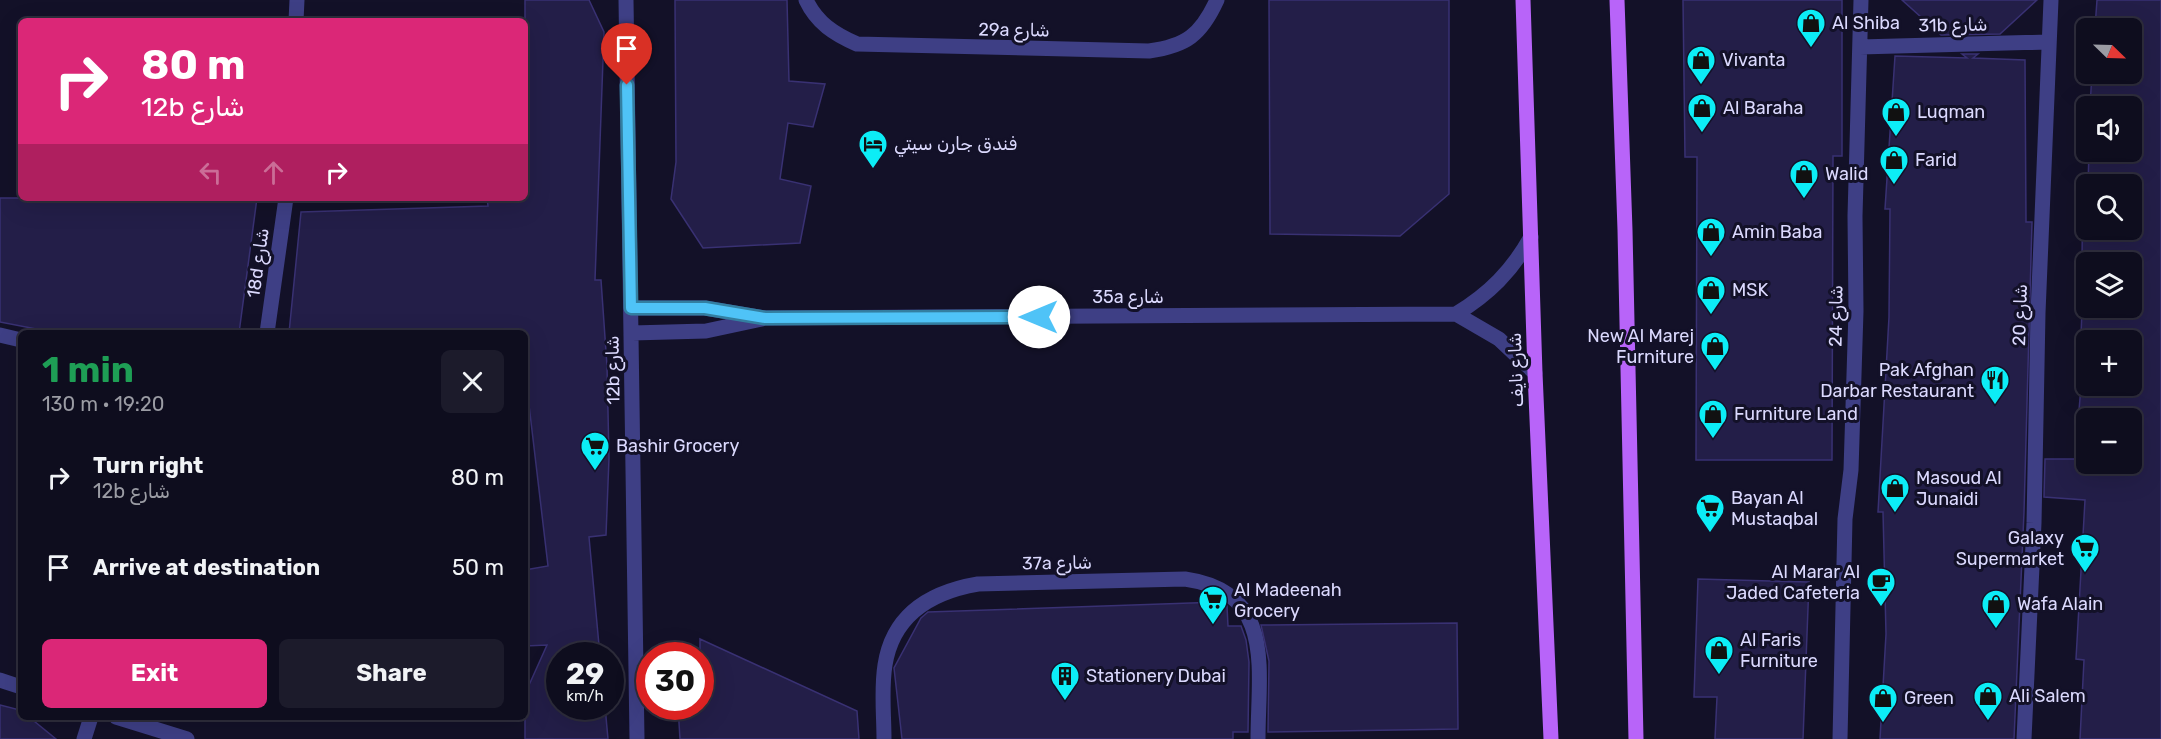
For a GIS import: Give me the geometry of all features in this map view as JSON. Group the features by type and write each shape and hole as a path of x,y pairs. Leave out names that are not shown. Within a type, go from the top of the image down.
{"main road":[{"name":"شارع نايف","path":"1523,0 1535,373 1551,739"},
{"path":"1617,0 1625,230 1636,739"}],"street":[{"name":"12b شارع","path":"626,0 637,739"},
{"name":"29a شارع","path":"806,0 812,13 832,33 857,45 1149,51 1171,48 1192,37 1208,20 1217,0"},
{"name":"شارع 24","path":"1840,739 1845,519 1851,470 1856,323 1855,216 1861,0"},
{"name":"شارع 20","path":"2024,739 2034,523 2038,313 2051,0"},
{"path":"296,18 298,1"},
{"name":"31b شارع","path":"1860,46 2048,42"},
{"name":"18d شارع","path":"267,330 286,201"},
{"path":"1531,237 1520,256 1492,290 1456,314 1499,339 1535,373"},
{"name":"35a شارع","path":"631,308 705,308 765,318 1456,314"},
{"name":"35a شارع","path":"632,333 706,331 765,318"},
{"path":"0,334 18,339"},
{"name":"37a شارع","path":"884,739 885,665 893,640 907,617 927,599 952,588 978,584 1185,579 1207,583 1227,592 1244,608 1254,628 1258,650 1257,739"},
{"path":"0,680 18,686"},
{"path":"84,739 90,720"},
{"path":"126,720 187,739"}],"building":[{"path":"525,0 589,0 604,32 595,280 601,280 607,366 609,458 606,535 589,537 599,642 546,642 546,645 528,646 528,569 548,566 528,396 528,330 289,330 301,212 488,206 487,201 528,201 528,18 525,18"},
{"path":"675,0 787,0 789,81 825,84 813,127 788,123 780,179 811,186 800,243 703,248 671,199 676,162"},
{"path":"1269,0 1449,0 1449,194 1400,236 1270,234"},
{"path":"1683,0 1842,0 1842,156 1833,156 1832,460 1696,460 1697,157 1685,157"},
{"path":"1902,0 2037,0 2000,34 1941,35"},
{"path":"2097,0 2161,0 2161,739 2080,739 2084,660 2076,659 2085,500 2044,497 2045,459 2075,459 2076,447 2076,474 2142,474 2142,408 2079,408 2080,396 2142,396 2142,330 2081,330 2082,318 2142,318 2142,252 2082,252 2082,240 2142,240 2142,174 2088,174 2089,162 2142,162 2142,96 2091,96 2091,84 2142,84 2142,18 2096,18"},
{"path":"1962,54 1978,54 1973,58 2025,60 2026,222 2032,222 2024,512 2014,739 1880,739 1886,634 1883,512 1878,512 1889,317 1890,209 1885,209 1895,56 1967,58"},
{"path":"0,198 18,198 18,201 257,201 239,330 41,330 0,322"},
{"path":"1698,579 1809,582 1803,739 1715,739 1717,697 1694,697"},
{"name":"Stationery Dubai","path":"1220,602 1227,606 1228,626 1241,626 1246,640 1249,662 1248,732 1233,732 1233,739 902,739 894,668 921,618 928,612"},
{"path":"1457,623 1458,729 1268,732 1269,661 1261,625"},
{"path":"714,645 857,711 859,739 680,739 679,720 714,720"},
{"path":"546,647 546,720 606,720 608,739 525,739 525,720 528,720 528,687"},
{"path":"0,705 18,710 18,720 33,720 56,739 0,739"}],"place":[{"name":"Al Shiba","path":"1811,48"},
{"name":"Vivanta","path":"1701,86"},
{"name":"Al Baraha","path":"1702,134"},
{"name":"Luqman","path":"1896,138"},
{"name":"فندق جارن سيتي","path":"873,170"},
{"name":"Farid","path":"1894,186"},
{"name":"Walid","path":"1804,200"},
{"name":"Amin Baba","path":"1711,258"},
{"name":"MSK","path":"1711,316"},
{"name":"New Al Marej Furniture","path":"1715,372"},
{"name":"Pak Afghan Darbar Restaurant","path":"1995,406"},
{"name":"Furniture Land","path":"1713,440"},
{"name":"Bashir Grocery","path":"595,472"},
{"name":"Masoud Al Junaidi","path":"1895,514"},
{"name":"Bayan Al Mustaqbal","path":"1710,534"},
{"name":"Galaxy Supermarket","path":"2085,574"},
{"name":"Al Marar Al Jaded Cafeteria","path":"1881,608"},
{"name":"Al Madeenah Grocery","path":"1213,626"},
{"name":"Wafa Alain","path":"1996,630"},
{"name":"Al Faris Furniture","path":"1719,676"},
{"name":"Stationery Dubai","path":"1065,702"},
{"name":"Ali Salem","path":"1988,722"},
{"name":"Green","path":"1883,724"}],"route":[{"path":"627,85 631,308 720,309 765,318 1039,317"}]}
